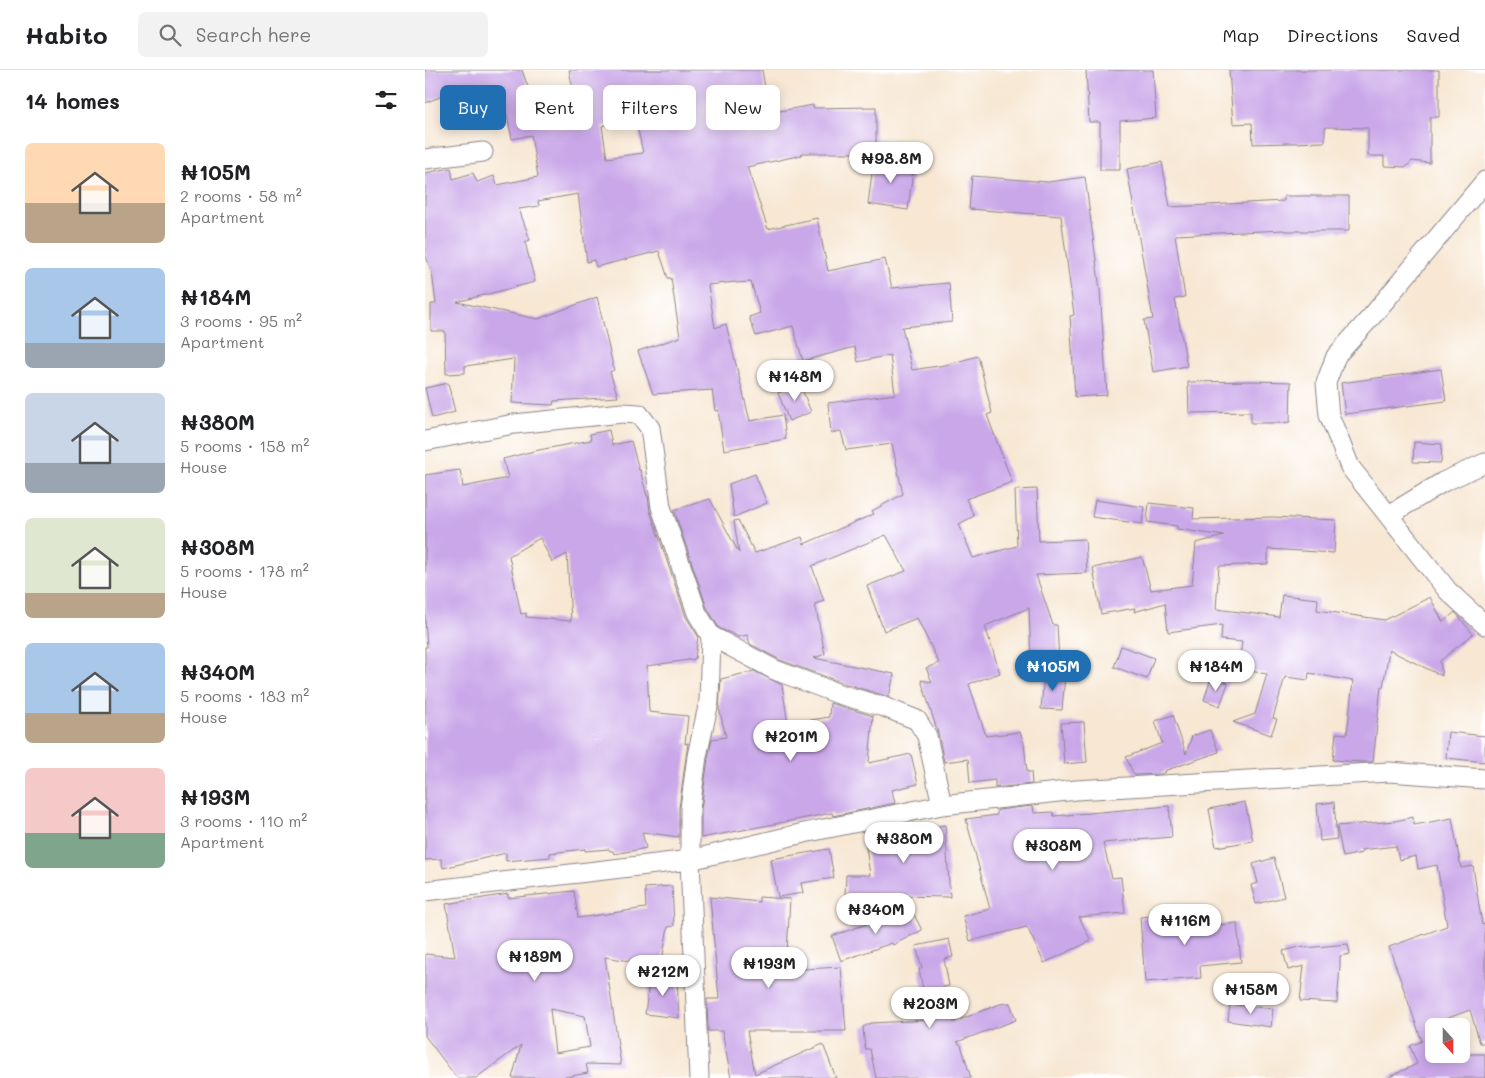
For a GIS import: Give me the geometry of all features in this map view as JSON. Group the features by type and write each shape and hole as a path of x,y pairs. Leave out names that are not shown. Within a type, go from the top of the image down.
{"street":[{"path":"425,159 483,152"},
{"path":"1485,181 1337,356 1326,383 1329,415 1351,467 1448,591 1485,626"},
{"path":"425,441 514,424 622,413 639,414 650,428 661,507 697,613 711,636 775,670 917,720 927,736 942,805"},
{"path":"1389,515 1443,482 1485,463"},
{"path":"699,1078 690,860 691,809 697,756 709,702 711,636"},
{"path":"425,891 690,860 804,833 942,805 1076,790 1389,772 1485,780"}],"building":[{"path":"425,70 522,70 527,85 516,85 516,130 593,130 593,85 572,85 569,70 762,70 765,85 706,85 706,130 780,130 780,111 813,105 813,108 876,107 876,153 801,153 802,155 747,167 768,229 817,218 828,271 885,259 892,288 949,283 952,322 902,327 912,370 945,365 978,356 992,413 987,415 1012,482 966,499 974,516 959,524 973,558 1017,546 1015,490 1037,489 1039,541 1085,539 1087,573 1036,575 1053,625 1057,625 1059,662 1031,663 1029,608 985,626 1000,673 969,684 986,736 1020,732 1024,743 1027,772 1031,772 1032,784 995,788 995,780 970,783 968,759 944,762 938,733 921,680 932,682 926,668 939,663 917,618 884,631 867,586 906,571 886,535 812,566 824,601 815,604 825,654 814,658 894,674 889,697 843,683 780,660 750,644 747,635 738,637 719,628 707,608 674,510 710,499 739,553 734,521 738,520 755,553 802,537 804,544 874,514 872,511 903,494 892,444 846,450 841,431 831,433 828,403 895,394 890,355 858,362 855,347 803,361 793,326 756,336 749,317 760,313 751,282 708,285 715,328 726,324 750,421 783,415 786,439 724,450 718,410 715,411 712,390 653,394 638,351 680,337 671,278 668,278 659,251 596,267 594,260 587,262 578,194 538,201 539,206 519,209 530,240 525,242 535,282 457,302 538,319 597,297 614,370 610,372 618,397 554,401 553,405 512,403 514,359 465,366 465,373 446,374 445,331 431,331 431,304 436,304 432,272 425,254 425,173 451,168 453,179 473,173 477,182 494,176 497,185 538,177 531,135 512,139 506,110 506,85 440,85 440,97 425,103"},
{"path":"1086,70 1153,70 1156,118 1120,121 1120,170 1100,170 1100,122 1089,122"},
{"path":"1229,70 1439,70 1439,117 1430,117 1430,163 1412,161 1406,167 1384,166 1384,156 1368,156 1368,128 1325,127 1325,142 1253,144 1252,123 1233,124"},
{"path":"874,158 914,163 908,210 868,204"},
{"path":"1162,162 1170,207 1284,201 1284,196 1349,196 1349,231 1284,230 1175,235 1185,297 1175,299 1187,366 1153,372 1144,320 1153,319 1127,169"},
{"path":"972,176 1048,182 1085,177 1100,290 1107,395 1075,397 1070,316 1074,315 1061,216 969,209"},
{"path":"1441,369 1446,401 1345,414 1341,383"},
{"path":"1188,382 1291,382 1290,422 1251,423 1251,412 1189,413"},
{"path":"448,383 455,412 432,418 425,388"},
{"path":"800,384 811,412 789,421 778,393"},
{"path":"609,430 612,445 631,441 648,496 650,511 686,617 698,636 695,659 647,666 649,712 688,716 685,744 688,743 679,808 679,837 642,832 646,848 614,854 609,849 585,851 585,849 550,853 550,857 506,861 506,853 443,868 441,859 425,860 425,647 427,647 425,620 425,475 460,470 463,487 508,478 503,459 591,440 590,434","holes":["540,538 552,562 567,554 571,621 526,617 526,613 521,614 509,556"]},
{"path":"1414,442 1442,444 1441,463 1413,462"},
{"path":"755,474 767,503 734,517 729,484"},
{"path":"1095,500 1144,507 1142,524 1092,517"},
{"path":"1149,503 1194,508 1193,519 1272,517 1336,520 1334,553 1268,549 1268,564 1219,566 1216,609 1279,617 1282,595 1318,599 1317,610 1385,620 1430,597 1443,622 1455,612 1473,634 1440,661 1442,676 1389,650 1383,687 1381,686 1373,762 1333,760 1336,733 1347,734 1353,681 1309,673 1308,680 1285,677 1273,718 1277,719 1271,735 1233,722 1255,714 1267,674 1238,669 1242,642 1221,640 1222,625 1168,632 1165,603 1134,612 1135,608 1101,614 1093,568 1142,557 1151,590 1192,585 1196,543 1224,536 1177,529 1177,526 1147,522"},
{"path":"1121,646 1154,658 1147,679 1114,667"},
{"path":"754,671 782,685 788,724 829,717 830,703 873,716 869,763 911,754 918,784 892,790 895,803 833,816 832,813 701,838 701,810 712,739 726,737 719,708 721,679"},
{"path":"1044,674 1065,676 1062,710 1041,709"},
{"path":"1211,678 1228,683 1220,706 1204,700"},
{"path":"1173,715 1186,754 1192,736 1210,730 1219,752 1164,771 1161,774 1134,775 1126,757 1162,743 1155,721"},
{"path":"1084,722 1087,762 1064,764 1061,723"},
{"path":"1448,732 1485,736 1485,762 1446,758"},
{"path":"1245,802 1253,841 1216,847 1209,809"},
{"path":"1334,802 1337,839 1320,841 1317,804"},
{"path":"1033,806 1034,813 1053,812 1054,816 1169,806 1172,837 1103,843 1112,878 1121,877 1125,913 1079,917 1091,941 1044,963 1027,927 970,941 963,916 990,909 966,819 997,815 997,810"},
{"path":"1413,817 1414,825 1452,818 1461,868 1473,866 1482,925 1485,924 1485,1043 1480,1043 1470,1010 1448,1018 1425,1018 1425,1063 1470,1063 1470,1054 1485,1054 1485,1078 1387,1078 1417,1064 1410,1046 1422,1041 1389,947 1447,926 1437,865 1418,869 1416,856 1399,860 1396,846 1361,850 1362,853 1343,857 1337,826 1395,821"},
{"path":"899,825 901,832 945,825 950,897 845,895 846,875 870,875 864,832"},
{"path":"829,849 834,878 801,883 803,893 778,897 771,859"},
{"path":"1274,858 1284,897 1256,904 1251,885 1258,883 1253,864"},
{"path":"672,886 674,926 668,927 661,966 605,957 621,1065 586,1064 588,1073 560,1078 512,1078 521,1045 476,1078 457,1078 425,1036 425,954 455,957 446,904 508,894 508,898 574,891 578,918 646,908 645,888","holes":["550,1009 585,1016 590,1047 555,1053"]},
{"path":"710,897 759,902 759,897 790,899 786,970 841,967 846,1031 747,1031 755,1074 823,1044 836,1078 731,1078 722,1031 708,1031 707,999 719,999"},
{"path":"911,909 922,930 893,945 892,943 841,961 832,936"},
{"path":"1196,912 1197,927 1237,923 1241,962 1200,966 1201,978 1145,982 1140,917"},
{"path":"949,939 953,957 944,959 949,986 943,987 949,1007 945,1009 947,1016 951,1015 954,1022 1000,1004 1010,1003 1016,1020 957,1042 961,1045 971,1078 876,1078 870,1049 865,1049 863,1027 871,1023 929,1020 919,969 922,968 916,946"},
{"path":"1348,944 1350,954 1340,956 1337,1003 1300,1001 1304,966 1288,970 1283,951 1304,946 1305,948"},
{"path":"650,975 677,979 679,1018 645,1014"},
{"path":"1230,1004 1273,1009 1271,1027 1228,1021"}]}
